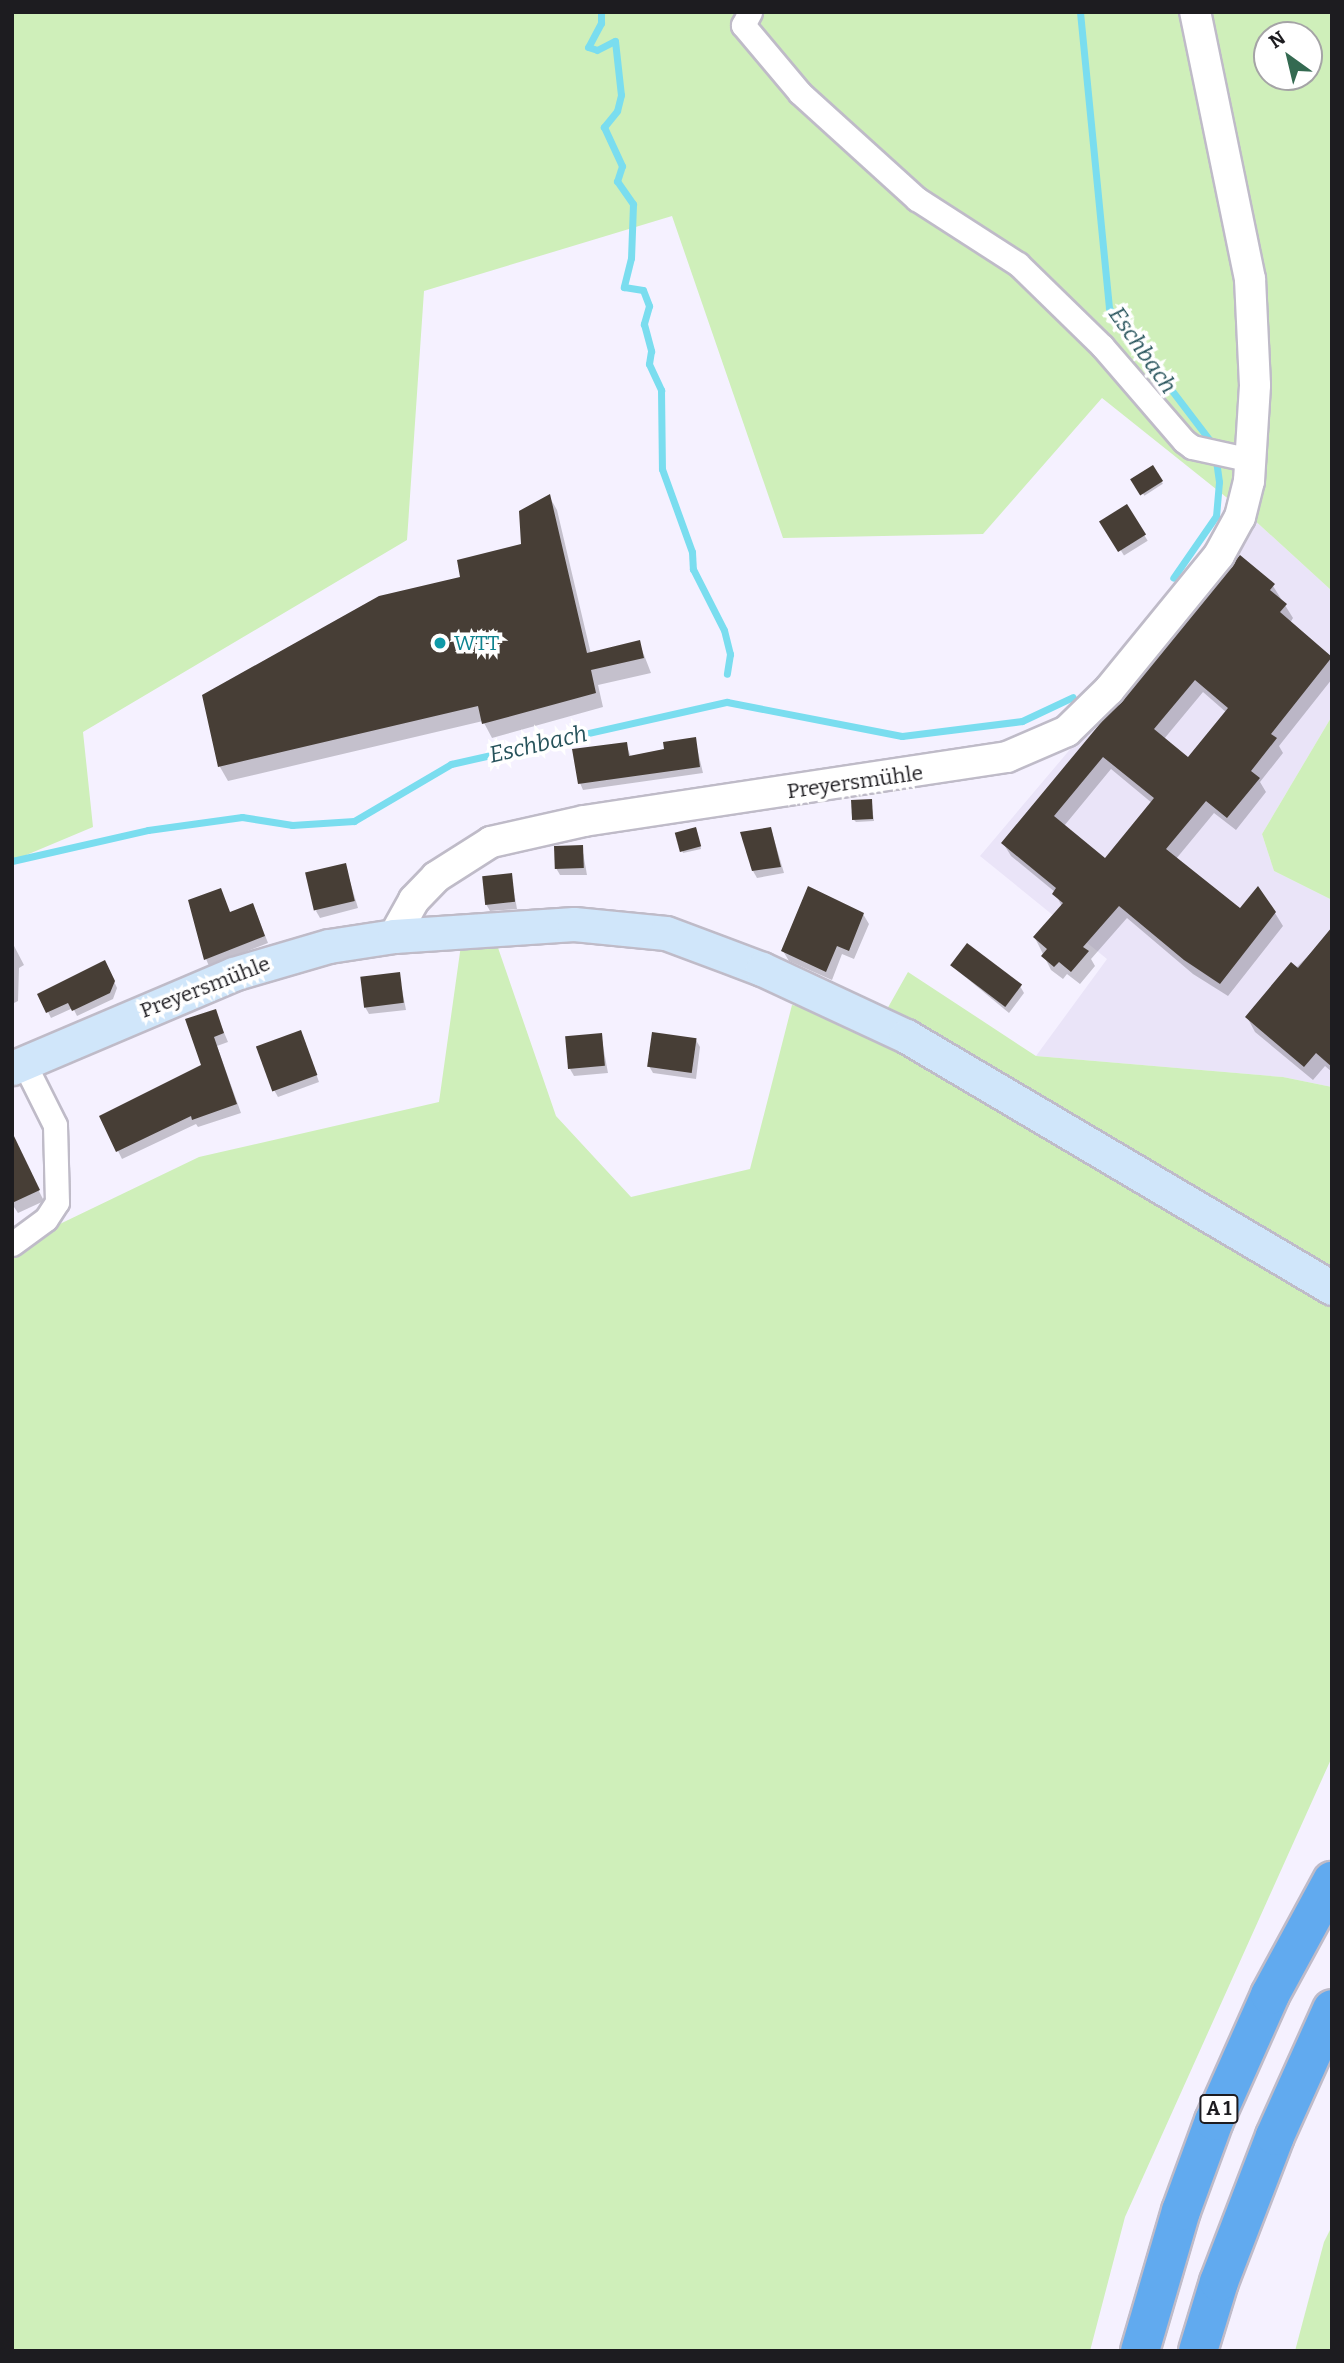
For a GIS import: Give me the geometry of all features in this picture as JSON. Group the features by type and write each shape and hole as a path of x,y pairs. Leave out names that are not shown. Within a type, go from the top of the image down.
{"highway":[{"name":"A 1","path":"1140,2351 1181,2211 1214,2121 1270,1995 1332,1881"},
{"path":"1198,2351 1219,2282 1275,2136 1332,2009"}],"main road":[{"name":"Preyersmühle","path":"18,1065 233,974 285,957 394,936 574,924 666,933 813,990 906,1036 1332,1289"}],"street":[{"name":"Preyersmühle","path":"394,936 408,908 436,877 472,851 506,837 988,761 1049,742 1080,722 1183,600 1227,542 1244,505 1241,458 1255,385 1250,279 1195,12"},
{"path":"746,19 800,93 897,181 1012,260 1060,304 1192,447 1241,458"},
{"name":"Preyersmühle","path":"12,1244 46,1219 57,1202 55,1125 18,1065"}],"shaded area":[{"path":"1251,517 1332,591 1332,716 1262,834 1274,871 1332,900 1332,1087 1283,1077 1036,1056 1107,959 980,856 1246,541"}],"green space":[{"path":"12,12 1183,12 1239,266 1242,449 1231,501 1102,398 983,534 783,538 672,216 424,291 407,540 83,732 93,827 12,861"},
{"path":"1206,12 1332,12 1332,591 1251,517 1265,435"},
{"path":"1332,716 1332,900 1274,871 1262,834"},
{"path":"496,942 556,1116 631,1197 750,1169 792,1005 848,1016 1332,1303 1332,1757 1125,2217 1090,2351 12,2351 12,1247 199,1157 439,1102 461,945"},
{"path":"908,972 1036,1056 1283,1077 1332,1087 1332,1273 886,1011"},
{"path":"1332,2226 1332,2351 1295,2351 1324,2242"}],"building":[{"path":"1153,465 1163,481 1140,495 1130,479"},
{"name":"WTT","path":"550,494 587,653 640,640 644,658 591,670 596,693 482,724 478,706 218,767 202,695 379,596 460,577 457,560 521,544 519,511"},
{"path":"1127,504 1146,535 1118,552 1099,521"},
{"path":"1240,555 1275,584 1270,590 1287,604 1280,612 1332,657 1271,734 1277,738 1251,771 1260,778 1227,818 1206,801 1166,849 1240,908 1258,886 1276,912 1220,984 1184,960 1119,906 1083,947 1089,951 1071,972 1059,962 1054,967 1041,956 1047,949 1033,937 1063,903 1052,894 1056,888 1001,843","holes":["1195,680 1228,708 1188,757 1154,729","1103,757 1154,798 1105,858 1054,816"]},
{"path":"696,737 700,767 578,784 572,749 627,742 629,756 664,749 663,742"},
{"path":"872,799 873,819 852,820 851,800"},
{"path":"696,827 701,846 680,852 675,833"},
{"path":"771,827 781,867 752,871 740,832"},
{"path":"583,845 584,868 555,869 554,846"},
{"path":"346,863 355,901 314,910 305,872"},
{"path":"512,873 515,902 485,905 482,876"},
{"path":"808,886 864,913 849,951 837,946 826,972 781,951"},
{"path":"221,888 230,912 253,903 265,936 204,960 188,900"},
{"path":"1332,927 1332,1067 1316,1053 1304,1067 1245,1017 1291,962 1298,968"},
{"path":"967,943 1022,985 1005,1007 950,965"},
{"path":"105,960 115,981 110,993 72,1011 68,1003 46,1013 37,994"},
{"path":"400,972 404,1003 364,1008 360,977"},
{"path":"216,1009 224,1033 214,1037 237,1104 192,1120 191,1116 116,1152 99,1116 201,1065 185,1019"},
{"path":"301,1030 317,1075 272,1092 256,1046"},
{"path":"652,1032 697,1038 692,1073 647,1067"},
{"path":"602,1033 605,1066 568,1069 565,1036"},
{"path":"12,1132 40,1190 12,1203"}],"waterway":[{"path":"601,12 601,23 588,47 597,50 615,41 621,95 617,111 604,127 622,166 617,181 633,204 631,258 624,287 643,290 649,306 644,324 651,351 649,364 661,390 662,469 692,552 693,569 724,630 730,654 727,674"},
{"name":"Eschbach","path":"1080,12 1109,308 1214,446 1219,482 1216,516 1173,578"},
{"name":"Eschbach","path":"12,861 148,830 242,817 292,825 354,821 451,764 727,702 902,736 1022,721 1073,697"}],"place":[{"name":"WTT","path":"440,643"}]}
